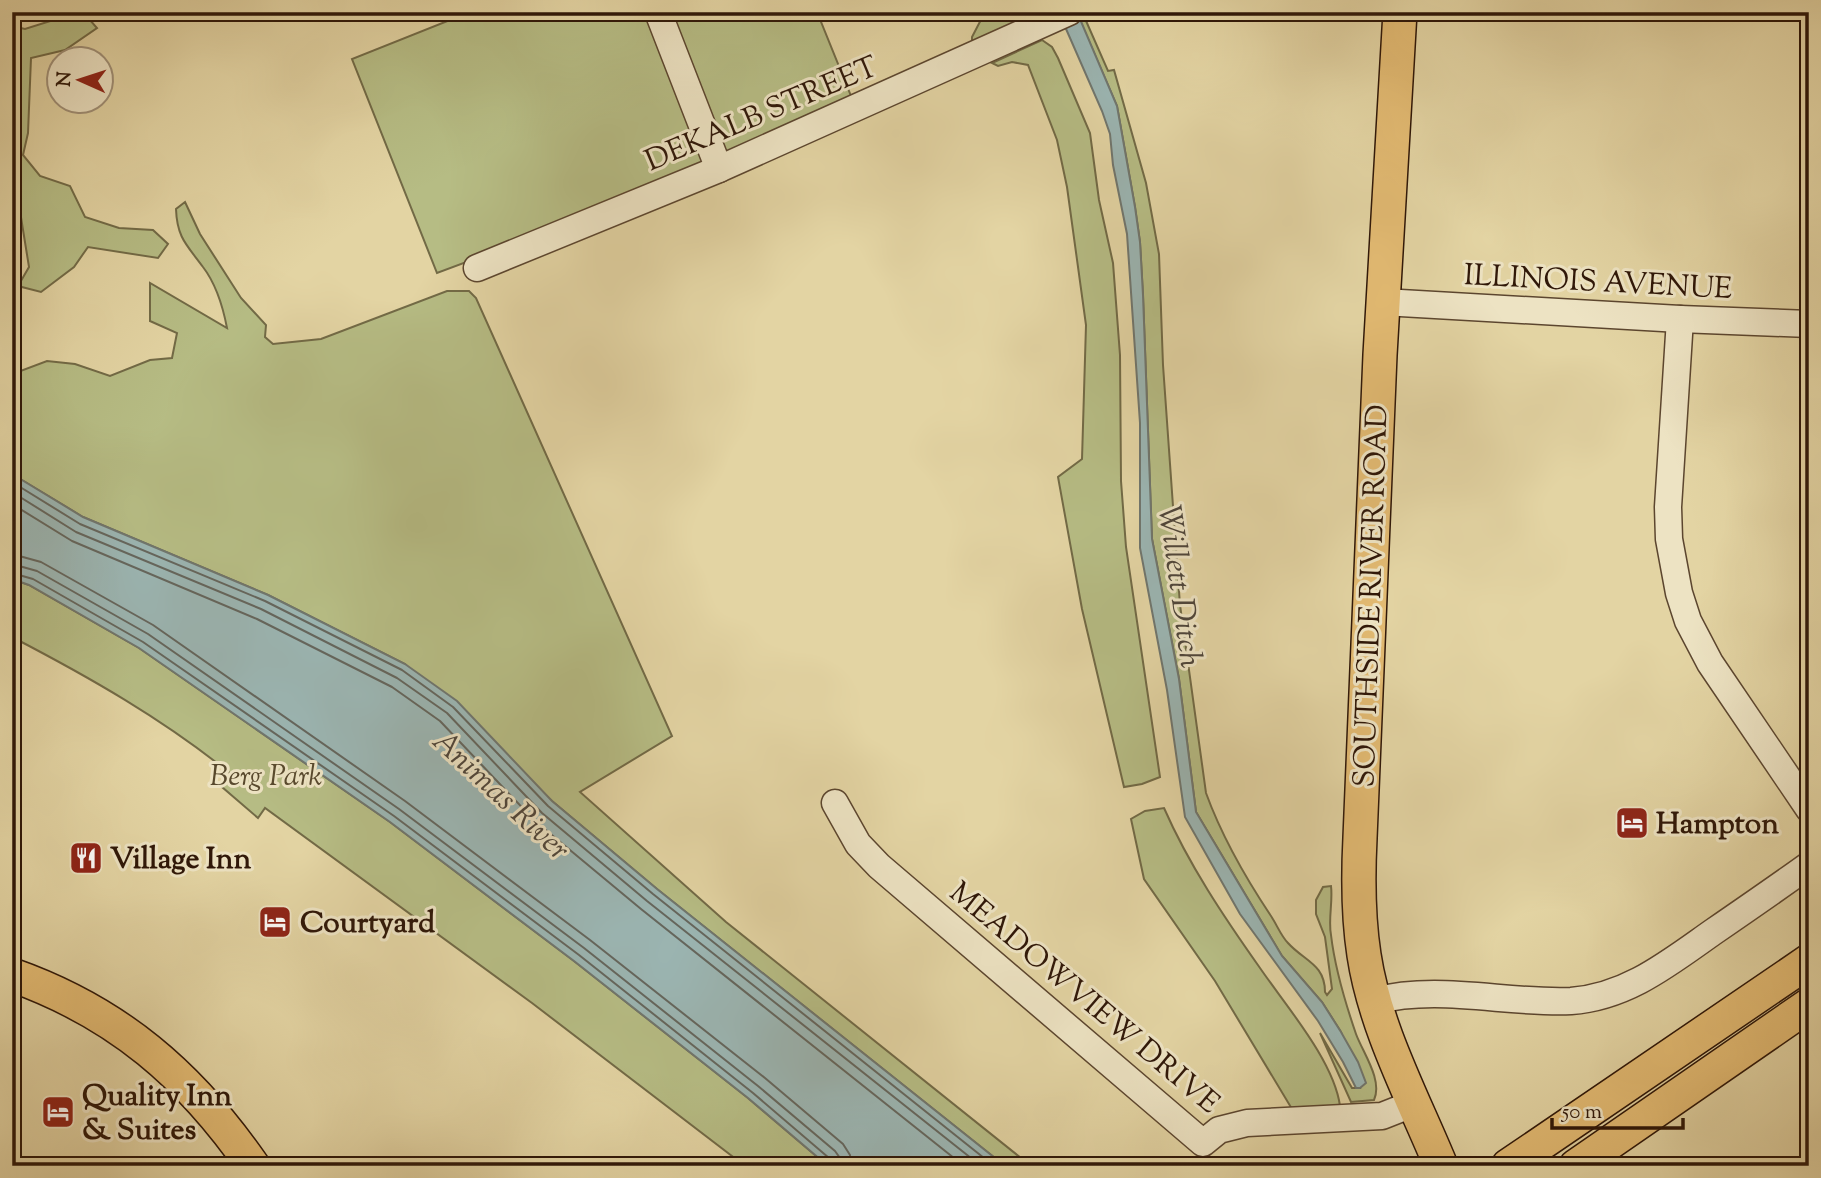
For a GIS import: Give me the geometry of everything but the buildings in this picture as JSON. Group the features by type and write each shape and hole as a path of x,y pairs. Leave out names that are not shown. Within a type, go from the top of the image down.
{"main road":[{"name":"SOUTHSIDE RIVER ROAD","path":"1401,12 1383,302 1359,873 1364,956 1375,1001 1441,1166"},
{"path":"1508,1166 1809,961"},
{"path":"12,975 73,1000 103,1016 143,1044 205,1103 253,1166"},
{"path":"1576,1166 1809,1005"}],"street":[{"path":"658,12 719,169"},
{"name":"DEKALB STREET","path":"477,268 719,169 1061,16"},
{"name":"ILLINOIS AVENUE","path":"1383,302 1809,324"},
{"path":"1680,319 1668,507 1669,539 1679,593 1688,621 1710,663 1809,808"},
{"name":"MEADOWVIEW DRIVE","path":"835,803 858,844 879,866 1203,1143 1219,1130 1247,1123 1382,1116 1415,1103"},
{"path":"1375,1001 1404,995 1570,1001 1614,993 1637,983 1665,965 1809,865"}],"green space":[{"path":"79,12 83,12 97,28 71,46 46,46 46,54 31,58 28,133 23,155 40,176 70,186 85,217 119,228 153,230 168,244 158,258 88,247 74,267 41,292 18,286 29,267 19,205 12,201 12,26 25,29"},
{"path":"470,12 649,12 703,160 699,166 544,233 437,273 352,59"},
{"path":"667,12 817,12 853,101 729,152 724,150"},
{"path":"985,12 1038,12 972,42"},
{"path":"1083,14 1108,71 1114,70 1146,183 1159,254 1163,365 1180,605 1206,793 1227,841 1252,887 1286,940 1318,969 1327,995 1332,989 1325,937 1316,914 1316,900 1323,887 1331,886 1330,929 1335,960 1356,1034 1374,1075 1374,1100 1351,1102 1320,1033 1352,1088 1360,1088 1341,1032 1322,1002 1282,956 1196,812 1179,679 1152,539 1140,242 1117,106 1078,16"},
{"path":"1042,40 1052,47 1058,58 1090,133 1099,200 1113,263 1120,355 1121,481 1126,547 1160,777 1124,787 1082,609 1058,477 1082,459 1086,325 1067,187 1057,140 1028,65 1012,62 998,66 992,63"},
{"path":"185,202 200,234 241,298 266,325 265,337 273,344 321,339 447,291 469,291 476,298 672,736 580,792 726,922 1031,1166 1005,1166 657,889 552,801 405,664 268,595 83,517 12,474 12,370 18,372 47,361 75,364 110,376 150,360 172,358 177,333 150,321 150,283 227,328 212,281 184,241 178,227 176,209"},
{"name":"Berg Park","path":"12,579 29,585 139,648 390,822 574,961 748,1098 828,1166 745,1166 532,1003 265,808 258,818 222,787 231,774 205,754 125,700 12,637"},
{"path":"1164,808 1184,850 1233,930 1319,1053 1329,1071 1340,1106 1292,1109 1215,981 1144,879 1131,819 1145,811"}],"water":[{"path":"1077,12 1117,106 1135,207 1143,295 1152,539 1179,679 1196,812 1282,956 1322,1002 1341,1032 1366,1083 1360,1088 1356,1088 1318,1021 1240,914 1185,817 1167,690 1140,548 1140,423 1127,234 1113,165 1110,134 1063,22"},
{"name":"Animas River","path":"12,474 83,517 268,595 405,664 457,701 552,801 657,889 1005,1166 828,1166 748,1098 574,961 390,822 139,648 29,585 12,579"}],"place":[{"name":"Hampton","path":"1632,823"},
{"name":"Village Inn","path":"86,858"},
{"name":"Courtyard","path":"275,922"},
{"name":"Quality Inn & Suites","path":"58,1112"}],"water label":[{"name":"Willett Ditch","path":"1181,586"}]}
